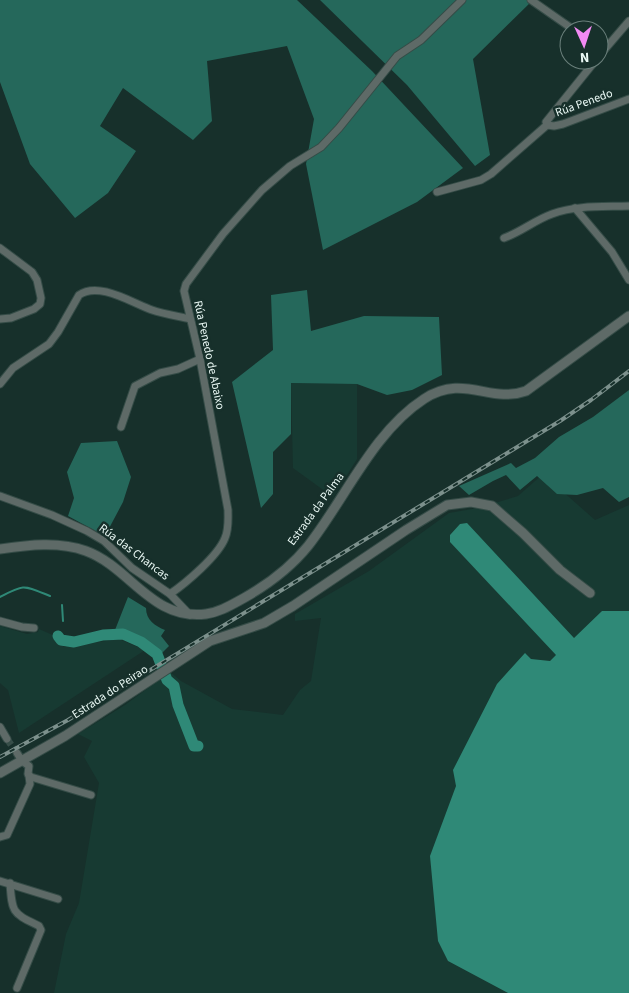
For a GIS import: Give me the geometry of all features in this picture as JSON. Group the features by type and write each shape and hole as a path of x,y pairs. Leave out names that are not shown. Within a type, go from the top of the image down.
{"street":[{"name":"Rúa Penedo de Abaixo","path":"170,594 192,578 220,545 224,540 228,523 228,510 200,359 184,291 186,284 223,234 271,180 330,139 397,56 421,40 462,0"},
{"path":"532,0 560,20"},
{"path":"609,44 629,21"},
{"path":"437,192 481,180 491,174 546,125 546,122 588,70"},
{"name":"Rúa Penedo","path":"546,125 563,124 629,99"},
{"path":"504,238 551,214 575,208 629,206"},
{"path":"575,208 612,252 629,280"},
{"path":"0,248 32,272 37,280 41,298 40,304 34,309 11,318 0,319"},
{"path":"0,384 13,368 49,344 79,295 83,292 92,290 122,296 151,310 190,319"},
{"name":"Estrada da Palma","path":"0,548 54,545 70,546 86,551 99,556 158,603 174,611 191,616 209,614 256,592 283,571 307,546 367,459 391,428 416,404 427,397 450,388 462,387 509,395 526,391 629,316"},
{"path":"121,427 135,386 160,373 178,369 200,359"},
{"name":"Rúa das Chancas","path":"0,496 52,515 88,531 104,542 132,568 170,594 191,616"},
{"name":"Estrada do Peirao","path":"0,773 19,757 65,736 210,641 264,624 391,540 448,505 471,502 492,506 523,532 560,570 590,593"},
{"path":"0,622 34,628"},
{"path":"0,727 8,739"},
{"path":"0,837 7,835 30,784 29,766 19,757"},
{"path":"29,776 90,795"},
{"path":"0,881 58,899"},
{"path":"10,883 11,905 17,914 39,926 41,930 17,988"}],"shaded area":[{"path":"0,0 297,0 372,71 463,168 417,202 323,250 306,164 314,119 287,46 207,61 212,121 193,140 123,88 100,126 136,151 108,193 75,218 30,164 0,82"},
{"path":"320,0 533,0 473,59 490,155 475,166 407,85"},
{"path":"307,290 311,331 364,316 439,317 442,375 412,390 387,395 357,384 291,383 291,434 273,452 273,494 261,508 232,382 273,350 271,295"},
{"path":"291,383 357,384 357,459 333,497 293,468"},
{"path":"629,390 629,497 619,502 603,488 577,495 557,494 537,476 520,490 506,475 469,495 459,486 511,463 516,468 535,458 559,437 593,417"},
{"path":"117,441 131,477 123,502 105,536 68,516 74,498 67,472 81,443"},
{"path":"543,474 595,520 629,505 629,611 602,611 456,785 448,961 508,993 54,993 66,934 79,903 99,783 84,757 92,741 78,734 125,705 170,672 181,681 232,709 283,715 300,690 311,681 321,618 295,621 295,614 369,571 449,513 478,508 518,496"},
{"path":"467,523 574,638 602,611 629,611 629,993 508,993 448,961 438,941 430,856 456,786 453,770 497,684 525,653 531,659 550,661 556,655 450,542 450,535 460,524"},
{"path":"128,597 146,608 146,612 152,622 165,630 161,636 169,646 161,654 138,636 115,630"},
{"path":"0,626 27,634 38,632 39,629 55,636 64,647 119,639 145,650 19,733 8,690 0,683"}],"waterway":[{"path":"0,597 20,588 29,588 50,596"},
{"path":"62,605 63,621"},
{"path":"58,636 61,640 74,642 103,635 123,634 141,642 157,654 167,680 174,686 178,705 194,746 198,746"}],"tunnel":[{"path":"7,739 17,753"}],"railway":[{"path":"0,757 68,720 560,421 629,371"}]}
